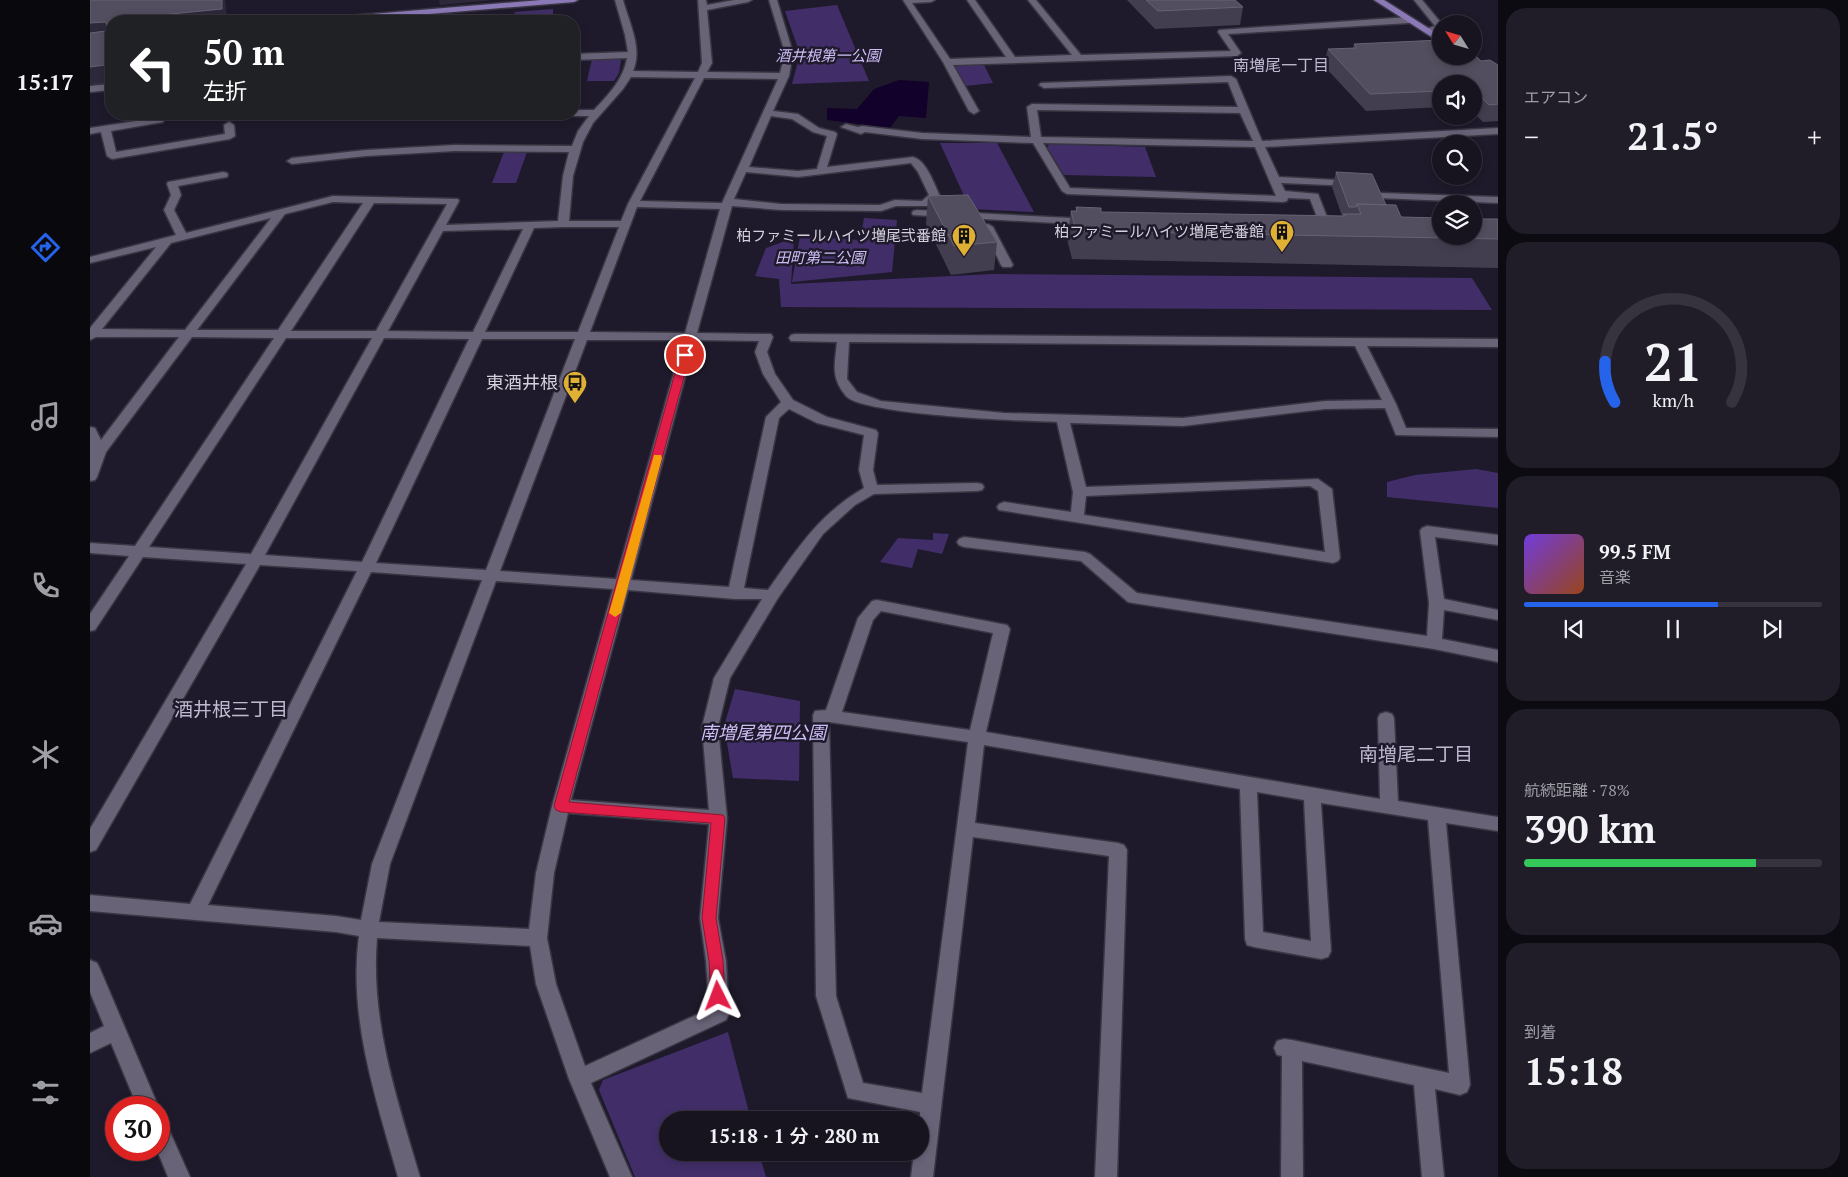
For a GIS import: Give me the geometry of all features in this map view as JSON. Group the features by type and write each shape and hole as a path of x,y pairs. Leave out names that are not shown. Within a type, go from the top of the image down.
{"main road":[{"path":"382,15 574,0"},
{"path":"1378,0 1432,34"}],"street":[{"path":"563,224 566,183 570,166 584,130 629,74 632,55 630,32 619,0"},
{"path":"409,1177 370,1029 366,982 374,897 382,864 633,204 707,63 702,4 748,0"},
{"path":"621,1177 579,1079 546,984 538,938 545,873 561,806 727,204 784,76 789,53 774,0"},
{"path":"931,0 906,1 947,62 974,111"},
{"path":"971,0 1012,60"},
{"path":"1032,0 1078,57"},
{"path":"1418,0 1440,27 1437,30 1428,31"},
{"path":"947,62 1237,53 1222,32 1409,20"},
{"path":"580,57 632,55"},
{"path":"629,74 784,76"},
{"path":"1044,85 1231,79 1283,199 1067,191 1036,140 1032,107 1244,110"},
{"path":"90,90 105,88"},
{"path":"580,113 598,113"},
{"path":"767,113 795,116 816,130 832,134 822,171"},
{"path":"90,131 160,120"},
{"path":"105,128 112,156 230,136 229,125"},
{"path":"846,127 922,136 1259,144 1498,131"},
{"path":"292,161 366,153 455,148 577,149"},
{"path":"633,204 727,204 781,207 881,208 896,203 924,204 935,196 923,171 913,160 798,174 742,169"},
{"path":"184,237 169,210 176,195 172,184 223,175"},
{"path":"1275,180 1367,183"},
{"path":"1281,194 1314,196 1322,217"},
{"path":"1382,196 1498,200"},
{"path":"90,260 333,199 454,201 256,559 90,845"},
{"path":"90,626 372,200"},
{"path":"94,452 190,333 281,212"},
{"path":"917,213 983,216 1020,223 1102,222"},
{"path":"983,216 1007,265"},
{"path":"440,228 625,224"},
{"path":"196,912 367,566 530,225"},
{"path":"1313,226 1333,227"},
{"path":"91,335 166,242"},
{"path":"91,335 190,333 767,337 760,352 770,374 788,404 822,420 871,433 866,470 871,490"},
{"path":"795,338 1498,343"},
{"path":"843,338 841,379 852,395 879,405 1004,417 1183,422 1325,405 1390,404"},
{"path":"1359,342 1390,404 1401,432 1498,433"},
{"path":"735,594 773,417 788,404"},
{"path":"1062,418 1080,492 1077,518"},
{"path":"90,431 94,452 90,477"},
{"path":"1004,507 1333,558 1325,489 1313,482 1080,492"},
{"path":"579,1079 719,1014 716,961 709,918 718,818 710,727 722,678 772,595 818,531 850,502 871,490 977,487"},
{"path":"1434,643 1437,603 1427,531 1498,540"},
{"path":"964,542 1085,557 1133,598 1434,643 1498,656"},
{"path":"90,548 367,566 735,594 772,595"},
{"path":"1437,603 1498,615"},
{"path":"832,716 866,618 877,605 1002,629 977,737 922,1177"},
{"path":"931,1104 855,1091 826,996 821,715 977,737 1312,795 1498,824"},
{"path":"1386,718 1389,806"},
{"path":"1248,784 1254,939 1321,951 1312,795"},
{"path":"561,806 718,818"},
{"path":"1292,1177 1288,1048 1460,1085 1436,814"},
{"path":"966,829 1118,850 1106,1177"},
{"path":"90,903 336,924 370,930 538,938"},
{"path":"90,970 144,1096"},
{"path":"90,1044 115,1030"},
{"path":"1424,1078 1432,1177"},
{"path":"170,1156 179,1177"}],"green space":[{"name":"酒井根第一公園","path":"837,5 869,81 792,84 800,54 785,11"},
{"path":"553,9 553,15 515,15 514,12"},
{"path":"616,58 621,60 619,73 614,81 587,81 592,59"},
{"path":"983,63 993,83 965,86 954,67 958,64"},
{"path":"940,143 997,143 1034,212 970,209"},
{"path":"1050,144 1145,147 1156,177 1064,175 1047,147"},
{"path":"504,152 527,152 516,183 492,183"},
{"name":"田町第二公園","path":"864,218 897,220 892,272 792,282 800,236 860,240"},
{"path":"794,238 791,284 993,274 1472,278 1492,310 781,307 779,279 755,276 766,248"},
{"path":"1476,469 1498,473 1498,508 1387,497 1387,482 1415,475"},
{"path":"933,533 949,534 942,554 918,549 912,568 880,562 898,538 933,540"},
{"name":"南増尾第四公園","path":"735,689 800,701 799,781 733,778 724,726"},
{"path":"728,1032 749,1111 659,1111 659,1161 761,1161 766,1177 635,1177 599,1090 603,1080"}],"shaded area":[{"path":"899,80 929,82 926,118 899,116 890,128 827,120 827,108 857,109 874,89"}],"building":[{"path":"90,0 222,0 222,9 161,15 105,15 105,22 90,23"},
{"path":"1146,0 1235,0 1243,7 1158,11"},
{"path":"105,31 105,65 90,67 90,33"},
{"path":"1432,40 1432,65 1482,65 1482,61 1490,60 1498,65 1498,104 1489,105 1482,98 1482,75 1432,75 1432,91 1370,94 1328,49 1357,48 1354,44"},
{"path":"1336,172 1372,174 1386,205 1357,204 1356,207 1349,207"},
{"path":"968,195 997,242 954,246 928,196"},
{"path":"1357,204 1396,205 1401,217 1432,218 1432,238 1076,231 1071,211 1077,211 1076,207 1101,208 1101,212 1345,216 1343,214 1361,214"},
{"path":"1482,219 1498,219 1498,239 1482,239"}],"slow traffic":[{"path":"615,613 657,458"}],"place":[{"name":"柏ファミールハイツ増尾壱番館","path":"1282,253"},
{"name":"柏ファミールハイツ増尾弐番館","path":"964,257"},
{"name":"東酒井根","path":"575,404"}],"district":[{"name":"南増尾一丁目","path":"1281,65"},
{"name":"酒井根三丁目","path":"231,709"},
{"name":"南増尾二丁目","path":"1416,754"}],"route":[{"path":"685,355 561,806 718,818 709,918 716,961 718,996"}]}
